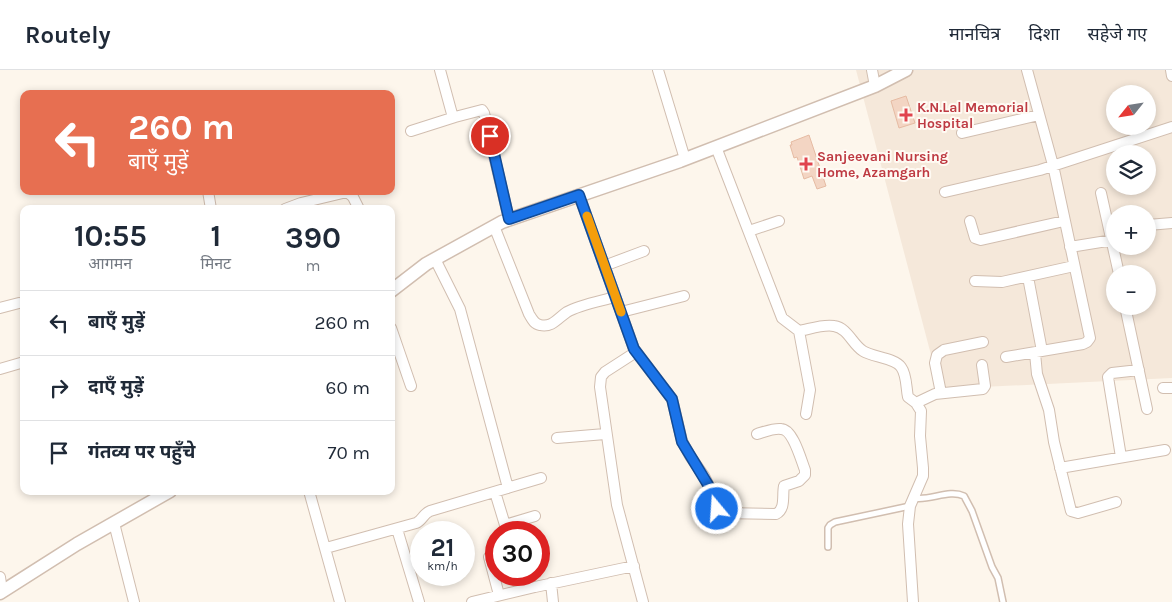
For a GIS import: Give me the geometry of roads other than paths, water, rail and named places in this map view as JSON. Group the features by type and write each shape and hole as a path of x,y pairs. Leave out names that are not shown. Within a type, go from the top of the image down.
{"street":[{"path":"440,70 450,109 455,117"},
{"path":"658,70 685,159"},
{"path":"872,70 875,86"},
{"path":"395,288 435,258 509,219 685,159 875,86 906,70"},
{"path":"1006,357 1083,344 1090,338 1053,165 1027,70"},
{"path":"1171,70 1172,76"},
{"path":"411,131 482,110 509,219"},
{"path":"962,133 1039,115"},
{"path":"945,192 1031,173 1172,127"},
{"path":"716,147 782,318 799,331 810,390 806,414"},
{"path":"1102,194 1106,208"},
{"path":"296,205 334,195"},
{"path":"579,195 636,352 672,399 682,442 704,476 717,509 722,514 776,514 782,508 784,486 799,481 805,475 793,440 787,431 779,428 757,434"},
{"path":"749,231 779,221"},
{"path":"970,221 975,238 980,240 1064,221"},
{"path":"1156,224 1172,223"},
{"path":"494,226 529,314 535,323 540,326 556,322 567,312 615,297"},
{"path":"1070,247 1106,241"},
{"path":"604,266 644,251"},
{"path":"435,258 460,309 508,488"},
{"path":"975,281 998,283 1074,266"},
{"path":"1028,277 1038,352 1037,374 1049,410 1060,468 1071,511 1078,512 1116,502"},
{"path":"621,312 684,296"},
{"path":"0,308 19,303"},
{"path":"1127,315 1147,408"},
{"path":"799,331 828,326 840,328 865,352 901,366 908,397 916,403 921,411 920,436 923,476 912,502 908,524 913,602"},
{"path":"395,340 411,386"},
{"path":"941,393 935,363 937,354 944,350 983,342"},
{"path":"636,352 608,369 602,376 600,388 617,505 643,602"},
{"path":"0,369 20,363"},
{"path":"916,403 931,394 983,389 985,386 982,365"},
{"path":"1121,458 1108,377 1114,372 1138,370"},
{"path":"558,438 606,434"},
{"path":"1060,468 1165,450"},
{"path":"326,548 397,529 418,522 424,514 430,511 541,478"},
{"path":"495,492 505,525 536,516"},
{"path":"0,577 1,592 163,495"},
{"path":"310,495 340,602"},
{"path":"114,523 134,602"},
{"path":"397,529 419,602"},
{"path":"472,602 634,566"},
{"path":"551,583 553,602"},
{"path":"497,586 499,595"}],"lane":[{"path":"828,547 828,528 835,522 912,502 956,494 964,496 972,511 992,567 998,578 1004,602"}],"place":[{"name":"K.N.Lal Memorial Hospital","path":"906,115"},
{"name":"Sanjeevani Nursing Home, Azamgarh","path":"806,164"}]}
